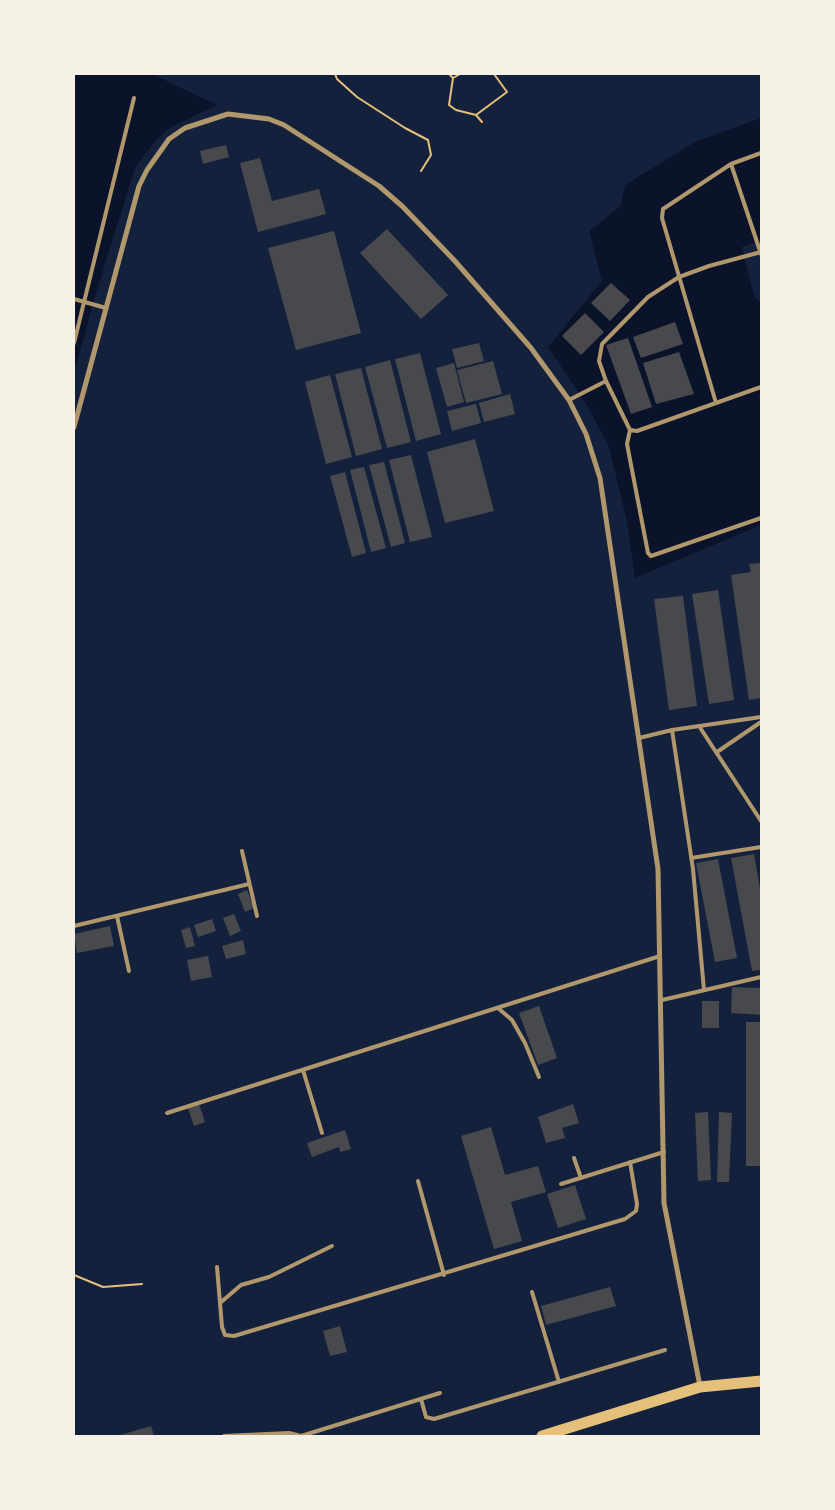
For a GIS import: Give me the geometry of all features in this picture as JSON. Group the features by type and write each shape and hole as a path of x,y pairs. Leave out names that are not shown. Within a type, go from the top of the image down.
{"main road":[{"path":"542,1436 700,1386 761,1381"}],"street":[{"path":"74,427 139,186 169,139 193,124 228,114 270,119 302,135 379,186 402,206 454,260 531,348 569,400 586,434 600,478 658,869 662,1000 664,1204 700,1386"}],"lane":[{"path":"74,343 134,98"},
{"path":"716,403 662,218 663,208 731,164 761,152"},
{"path":"731,164 761,253 709,266 680,277 648,297 602,344 599,360 606,380 630,430 627,444 648,553 651,556 761,518"},
{"path":"74,299 106,308"},
{"path":"569,400 606,380"},
{"path":"630,430 637,431 761,386"},
{"path":"639,738 672,730 761,717"},
{"path":"717,752 761,722"},
{"path":"699,726 761,821"},
{"path":"672,730 691,858 704,990"},
{"path":"691,858 761,847"},
{"path":"242,851 257,916"},
{"path":"74,926 249,884"},
{"path":"117,916 129,971"},
{"path":"167,1113 661,956"},
{"path":"662,1000 761,977"},
{"path":"498,1008 512,1020 525,1043 538,1077"},
{"path":"303,1070 322,1133"},
{"path":"561,1184 664,1152"},
{"path":"574,1158 581,1178"},
{"path":"216,1267 225,1334 234,1336 444,1275 632,1216 637,1204 630,1162"},
{"path":"418,1181 444,1275"},
{"path":"220,1303 241,1286 269,1278 332,1246"},
{"path":"532,1292 559,1382"},
{"path":"421,1399 426,1416 434,1419 665,1350"},
{"path":"224,1436 289,1433 301,1436 440,1393"}],"path":[{"path":"335,74 337,79 357,97 405,128 428,140 431,155 421,171"},
{"path":"449,74 453,78"},
{"path":"453,78 460,74"},
{"path":"476,115 506,92 494,74"},
{"path":"453,78 449,104 456,110 476,115 482,122"},
{"path":"74,1275 103,1287 142,1284"}],"water":[{"path":"74,74 152,74 217,105 171,127 156,140 135,168 96,293 74,373"},
{"path":"761,118 761,243 760,241 742,247 754,296 761,302 761,525 635,578 627,522 609,447 587,405 548,347 602,281 589,231 621,206 625,185 695,142"}],"building":[{"path":"226,145 229,157 203,164 200,151"},
{"path":"260,158 272,201 319,189 326,214 258,232 240,163"},
{"path":"387,229 448,295 421,319 360,253"},
{"path":"334,231 361,333 296,350 268,248"},
{"path":"611,283 630,300 610,321 591,303"},
{"path":"585,313 604,332 581,355 562,336"},
{"path":"675,322 683,344 641,358 633,337"},
{"path":"628,338 652,407 631,414 606,345"},
{"path":"479,343 484,361 457,368 452,349"},
{"path":"679,352 694,394 656,404 643,363"},
{"path":"420,353 441,434 416,441 395,359"},
{"path":"390,360 411,442 387,448 365,367"},
{"path":"493,361 502,394 466,403 457,370"},
{"path":"454,363 464,402 447,407 436,368"},
{"path":"361,368 382,449 356,456 335,374"},
{"path":"330,375 352,457 326,464 305,382"},
{"path":"510,394 515,414 484,422 479,403"},
{"path":"476,404 481,423 452,431 447,411"},
{"path":"475,439 494,511 445,523 427,452"},
{"path":"411,455 432,537 410,542 389,460"},
{"path":"384,462 405,543 391,547 369,465"},
{"path":"364,467 386,548 371,552 350,470"},
{"path":"345,472 366,553 352,557 330,476"},
{"path":"761,563 761,698 749,700 731,575 751,572 749,564"},
{"path":"718,590 734,700 709,704 692,594"},
{"path":"683,596 697,706 669,710 654,599"},
{"path":"754,854 761,894 761,970 752,971 731,858"},
{"path":"718,859 737,958 715,962 696,863"},
{"path":"247,890 254,908 245,912 238,894"},
{"path":"234,914 241,931 230,936 223,918"},
{"path":"212,919 216,931 198,937 194,925"},
{"path":"110,926 114,946 77,953 74,934"},
{"path":"190,927 195,946 186,948 181,930"},
{"path":"243,940 246,954 226,959 222,946"},
{"path":"208,956 212,977 191,981 187,960"},
{"path":"732,987 761,988 761,1015 731,1013"},
{"path":"702,1001 719,1001 719,1028 702,1028"},
{"path":"539,1006 557,1058 538,1065 519,1013"},
{"path":"746,1022 761,1022 761,1166 746,1166"},
{"path":"199,1104 205,1122 194,1126 188,1108"},
{"path":"573,1104 579,1123 562,1128 565,1138 546,1143 538,1117"},
{"path":"708,1112 711,1180 698,1181 695,1113"},
{"path":"719,1112 732,1113 729,1182 717,1182"},
{"path":"491,1127 505,1175 538,1166 546,1192 511,1202 522,1241 494,1249 461,1136"},
{"path":"345,1130 351,1149 340,1152 339,1147 312,1157 307,1143"},
{"path":"575,1185 586,1219 558,1228 547,1194"},
{"path":"610,1287 616,1306 546,1325 541,1306"},
{"path":"340,1326 347,1352 330,1356 323,1331"},
{"path":"151,1426 154,1436 117,1436"}]}
